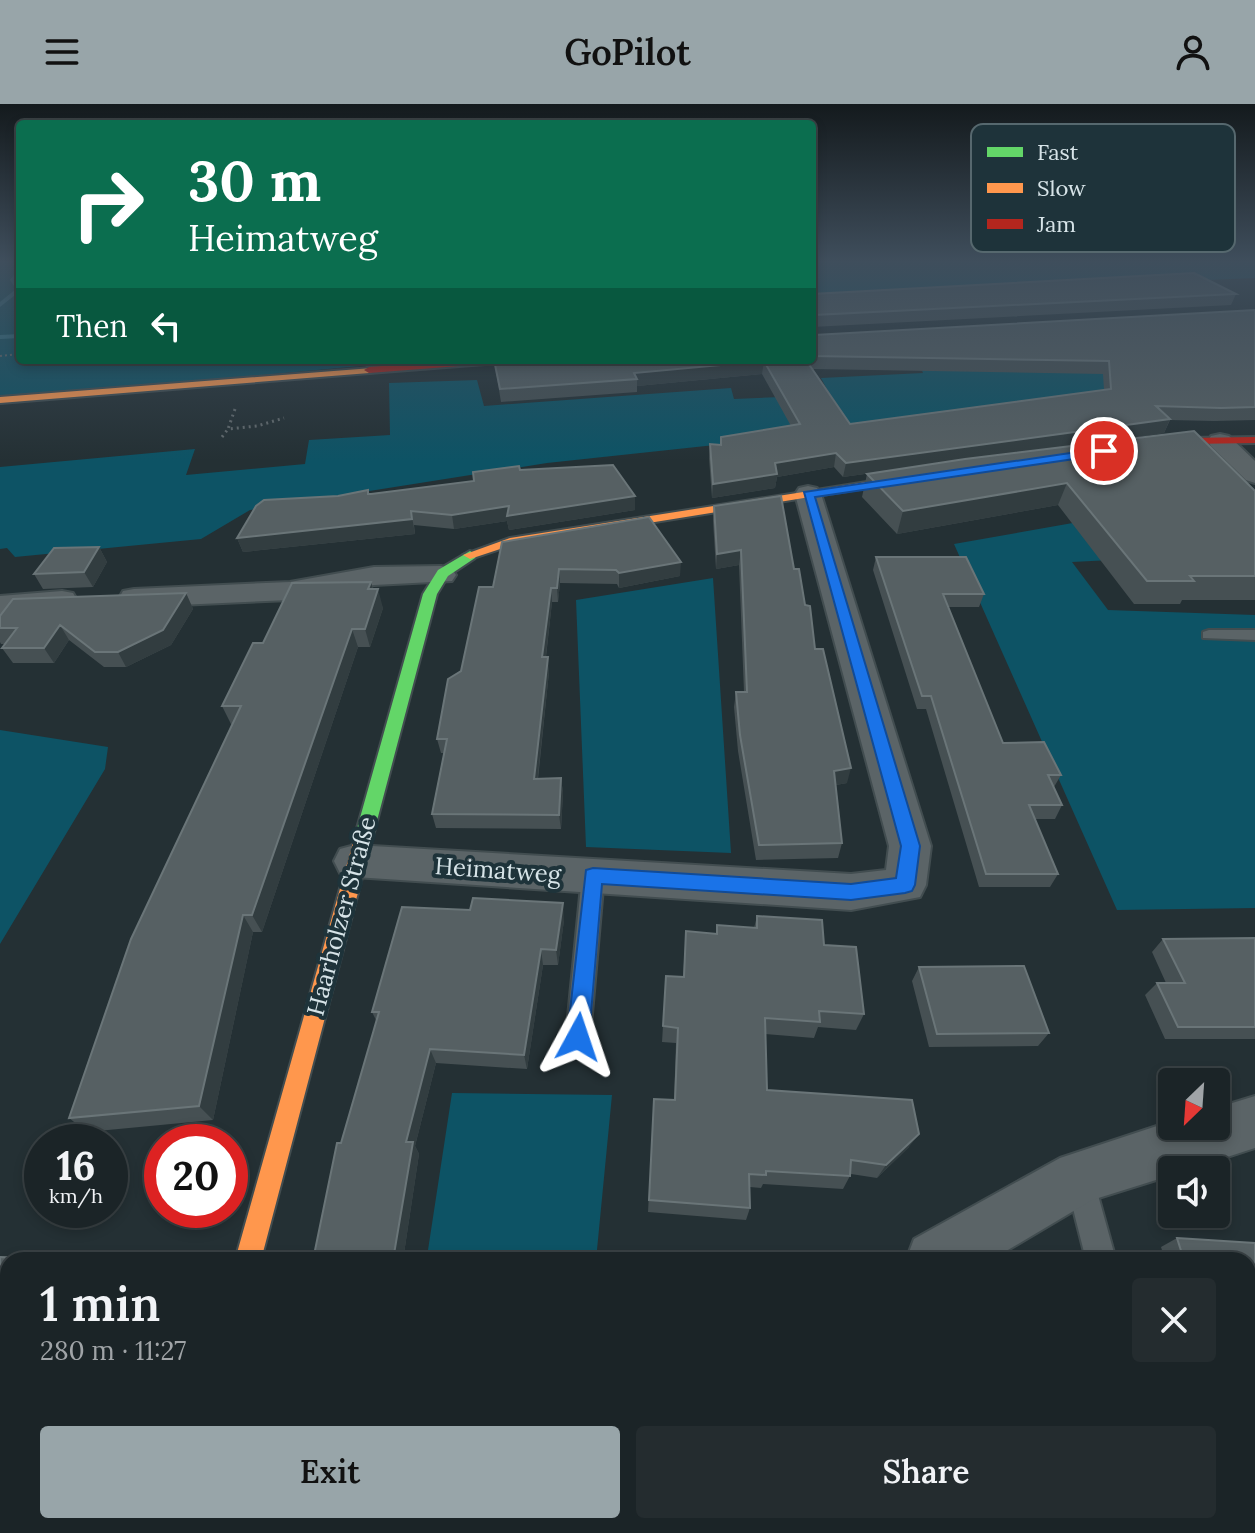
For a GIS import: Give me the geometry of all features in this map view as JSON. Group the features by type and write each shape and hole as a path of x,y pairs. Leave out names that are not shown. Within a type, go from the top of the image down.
{"street":[{"path":"0,400 448,364"},
{"path":"1127,448 1188,441 1255,440"},
{"path":"1220,441 1255,475"},
{"path":"0,605 51,600 222,596 290,591 374,576 441,575 471,554 510,542 943,473"},
{"name":"Heimatweg","path":"355,861 851,892 905,885 910,846 808,494"},
{"name":"Haarholzer Straße","path":"250,1252 430,594 441,575"},
{"path":"949,1252 1079,1177 1255,1122"}],"lane":[{"path":"1209,635 1255,635"},
{"path":"578,1037 593,876"},
{"path":"1079,1177 1099,1252"}],"path":[{"path":"222,437 234,410 240,405"},
{"path":"228,429 257,426 284,418"}],"shaded area":[{"path":"0,328 16,328 16,364 382,364 0,399"},
{"path":"910,342 1255,392 920,423 547,463 250,510 201,539 15,557 7,548 0,549 0,467 195,449 186,475 305,464 309,440 390,435 389,383 477,380 484,406 731,388 734,399 830,395 821,378 923,373"},
{"path":"1169,506 1209,555 1072,562 1108,610 1255,615 1255,908 1117,910 954,544"},
{"path":"713,578 731,853 586,847 576,600"},
{"path":"0,730 108,747 105,769 0,944"},
{"path":"452,1093 612,1095 597,1252 428,1250"}],"building":[{"path":"943,328 1255,328 1255,407 1156,406 1170,419 846,463 836,453 775,463 777,474 713,484 710,444 721,445 721,437 800,424 766,364 809,364 850,424 1111,389 1109,361 816,356 816,335"},
{"path":"495,364 732,364 634,373 637,379 500,389"},
{"path":"1194,431 1255,491 1255,576 1190,576 1194,581 1147,581 1067,483 903,511 867,474 965,459"},
{"path":"613,465 635,496 507,516 509,506 452,515 411,511 412,519 237,538 256,506 264,500 338,496 368,490 371,494 474,481 473,472 519,466 520,470"},
{"path":"781,496 794,569 799,569 805,605 810,606 815,649 823,649 851,768 834,771 842,843 759,845 740,735 736,692 747,692 741,550 717,554 714,506"},
{"path":"649,517 681,562 619,573 616,570 559,569 557,588 551,588 542,657 548,657 534,779 561,778 559,815 432,814 447,739 437,739 448,679 461,671 479,587 493,587 502,542"},
{"path":"99,547 84,572 34,574 54,548"},
{"path":"876,557 966,557 984,594 943,594 1003,743 1044,742 1061,775 1048,775 1062,805 1029,805 1058,874 986,874 931,696 922,696"},
{"path":"371,582 368,589 378,589 365,629 352,629 252,915 243,915 199,1106 69,1118 131,939 241,706 222,706 253,643 263,643 292,583"},
{"path":"186,593 163,630 118,652 95,652 60,625 44,648 2,648 17,628 0,628 0,616 13,599"},
{"path":"473,898 563,903 556,950 541,949 524,1055 430,1049 406,1142 413,1142 394,1252 315,1252 337,1143 341,1143 379,1012 372,1012 402,907 470,910"},
{"path":"757,916 822,920 824,945 856,947 864,1014 819,1011 820,1022 765,1018 767,1090 912,1100 919,1134 886,1165 851,1160 850,1176 766,1171 766,1175 749,1174 750,1208 649,1200 654,1099 675,1100 678,1028 663,1026 666,976 684,977 686,931 717,934 717,925 757,928"},
{"path":"1255,938 1255,1027 1178,1027 1157,983 1185,983 1163,939"},
{"path":"1024,966 1049,1033 937,1034 919,967"},
{"path":"1177,1238 1255,1243 1255,1252 1181,1252"}],"waterway":[{"path":"0,337 16,336"}],"traffic: fast":[{"path":"365,832 430,594 443,573 470,555"}],"traffic: slow":[{"path":"0,400 369,370"},
{"path":"470,555 510,542 924,476"},
{"path":"250,1252 365,832"}],"traffic: jam":[{"path":"369,370 446,364"},
{"path":"1147,446 1188,441 1255,440"}],"route":[{"path":"578,1037 593,876 851,892 905,885 910,846 808,494 1104,451"}]}
